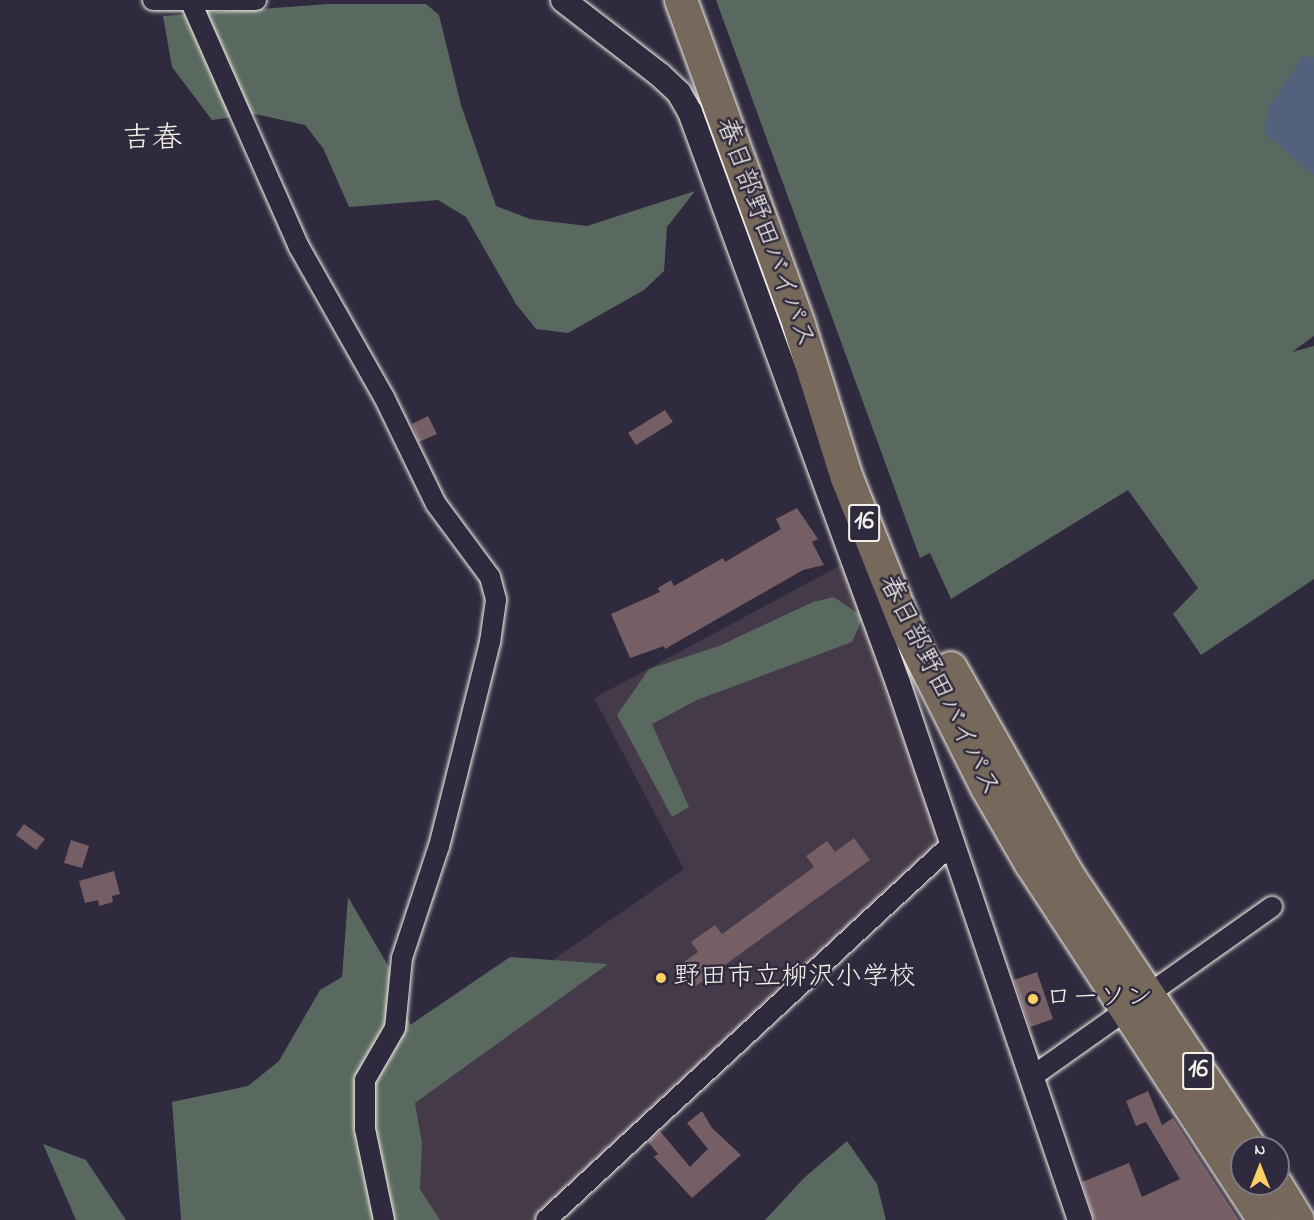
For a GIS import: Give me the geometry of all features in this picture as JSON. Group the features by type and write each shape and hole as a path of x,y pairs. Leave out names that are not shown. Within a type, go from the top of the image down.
{"highway":[{"name":"春日部野田バイパス","path":"681,0 799,325 882,572 987,788 1135,1002 1241,1136"},
{"name":"春日部野田バイパス","path":"702,0 817,317 884,524 924,618 1135,1002 1264,1220"},
{"path":"1283,1196 1298,1220"}],"street":[{"path":"153,0 256,0"},
{"path":"563,0 660,75 679,93 690,112 953,843 1080,1220"},
{"path":"190,1 299,247 384,398 436,504 490,577 496,600 490,642 439,846 402,957 395,1028 365,1080 365,1129 384,1220"},
{"path":"546,1220 953,843"},
{"path":"1033,1076 1272,907"}],"shaded area":[{"name":"野田市立柳沢小学校","path":"843,564 936,829 934,846 541,1220 382,1220 371,1086 684,869 594,698"}],"green space":[{"path":"716,0 1314,0 1314,336 1292,352 1314,346 1314,579 1201,655 1173,614 1198,588 1128,490 951,599 930,553 920,558"},
{"path":"328,4 426,4 439,15 461,105 496,206 530,219 587,226 695,191 667,227 664,271 644,290 568,333 536,329 516,304 466,217 438,200 349,207 323,148 305,125 255,114 212,120 172,67 163,16"},
{"path":"834,597 863,617 852,642 697,700 652,724 689,807 672,817 617,715 649,669 719,646 813,602"},
{"path":"348,897 393,974 410,1025 510,957 608,964 415,1103 422,1143 420,1189 440,1220 181,1220 172,1102 248,1086 279,1061 320,990 342,977"},
{"path":"847,1141 877,1184 886,1220 765,1220 804,1178"},
{"path":"43,1144 86,1160 126,1220 76,1220"}],"water":[{"path":"1303,56 1314,57 1314,175 1264,133 1269,107"}],"building":[{"path":"665,410 673,422 636,445 628,433"},
{"path":"428,416 437,434 419,442 412,424"},
{"path":"797,508 818,539 812,542 824,565 803,570 665,649 664,646 630,658 611,614 660,592 658,588 671,580 674,586 723,558 725,562 781,529 776,519"},
{"path":"24,824 45,839 36,850 16,835"},
{"path":"854,838 870,860 693,988 677,967 698,952 691,942 715,925 722,934 814,867 806,856 827,841 835,852"},
{"path":"71,840 89,846 82,868 64,863"},
{"path":"114,871 120,894 112,896 113,902 99,906 98,900 85,903 79,881"},
{"name":"ローソン","path":"1037,972 1053,1019 1030,1027 1014,980"},
{"path":"1148,1091 1162,1125 1173,1118 1239,1220 1094,1220 1082,1182 1129,1163 1142,1197 1180,1179 1146,1122 1136,1126 1126,1101"},
{"path":"702,1111 712,1128 741,1155 692,1198 654,1157 658,1154 648,1142 660,1131 690,1167 708,1149 687,1123"}],"place":[{"name":"野田市立柳沢小学校","path":"661,978"},
{"name":"ローソン","path":"1033,999"}],"district":[{"name":"吉春","path":"152,140"}]}
